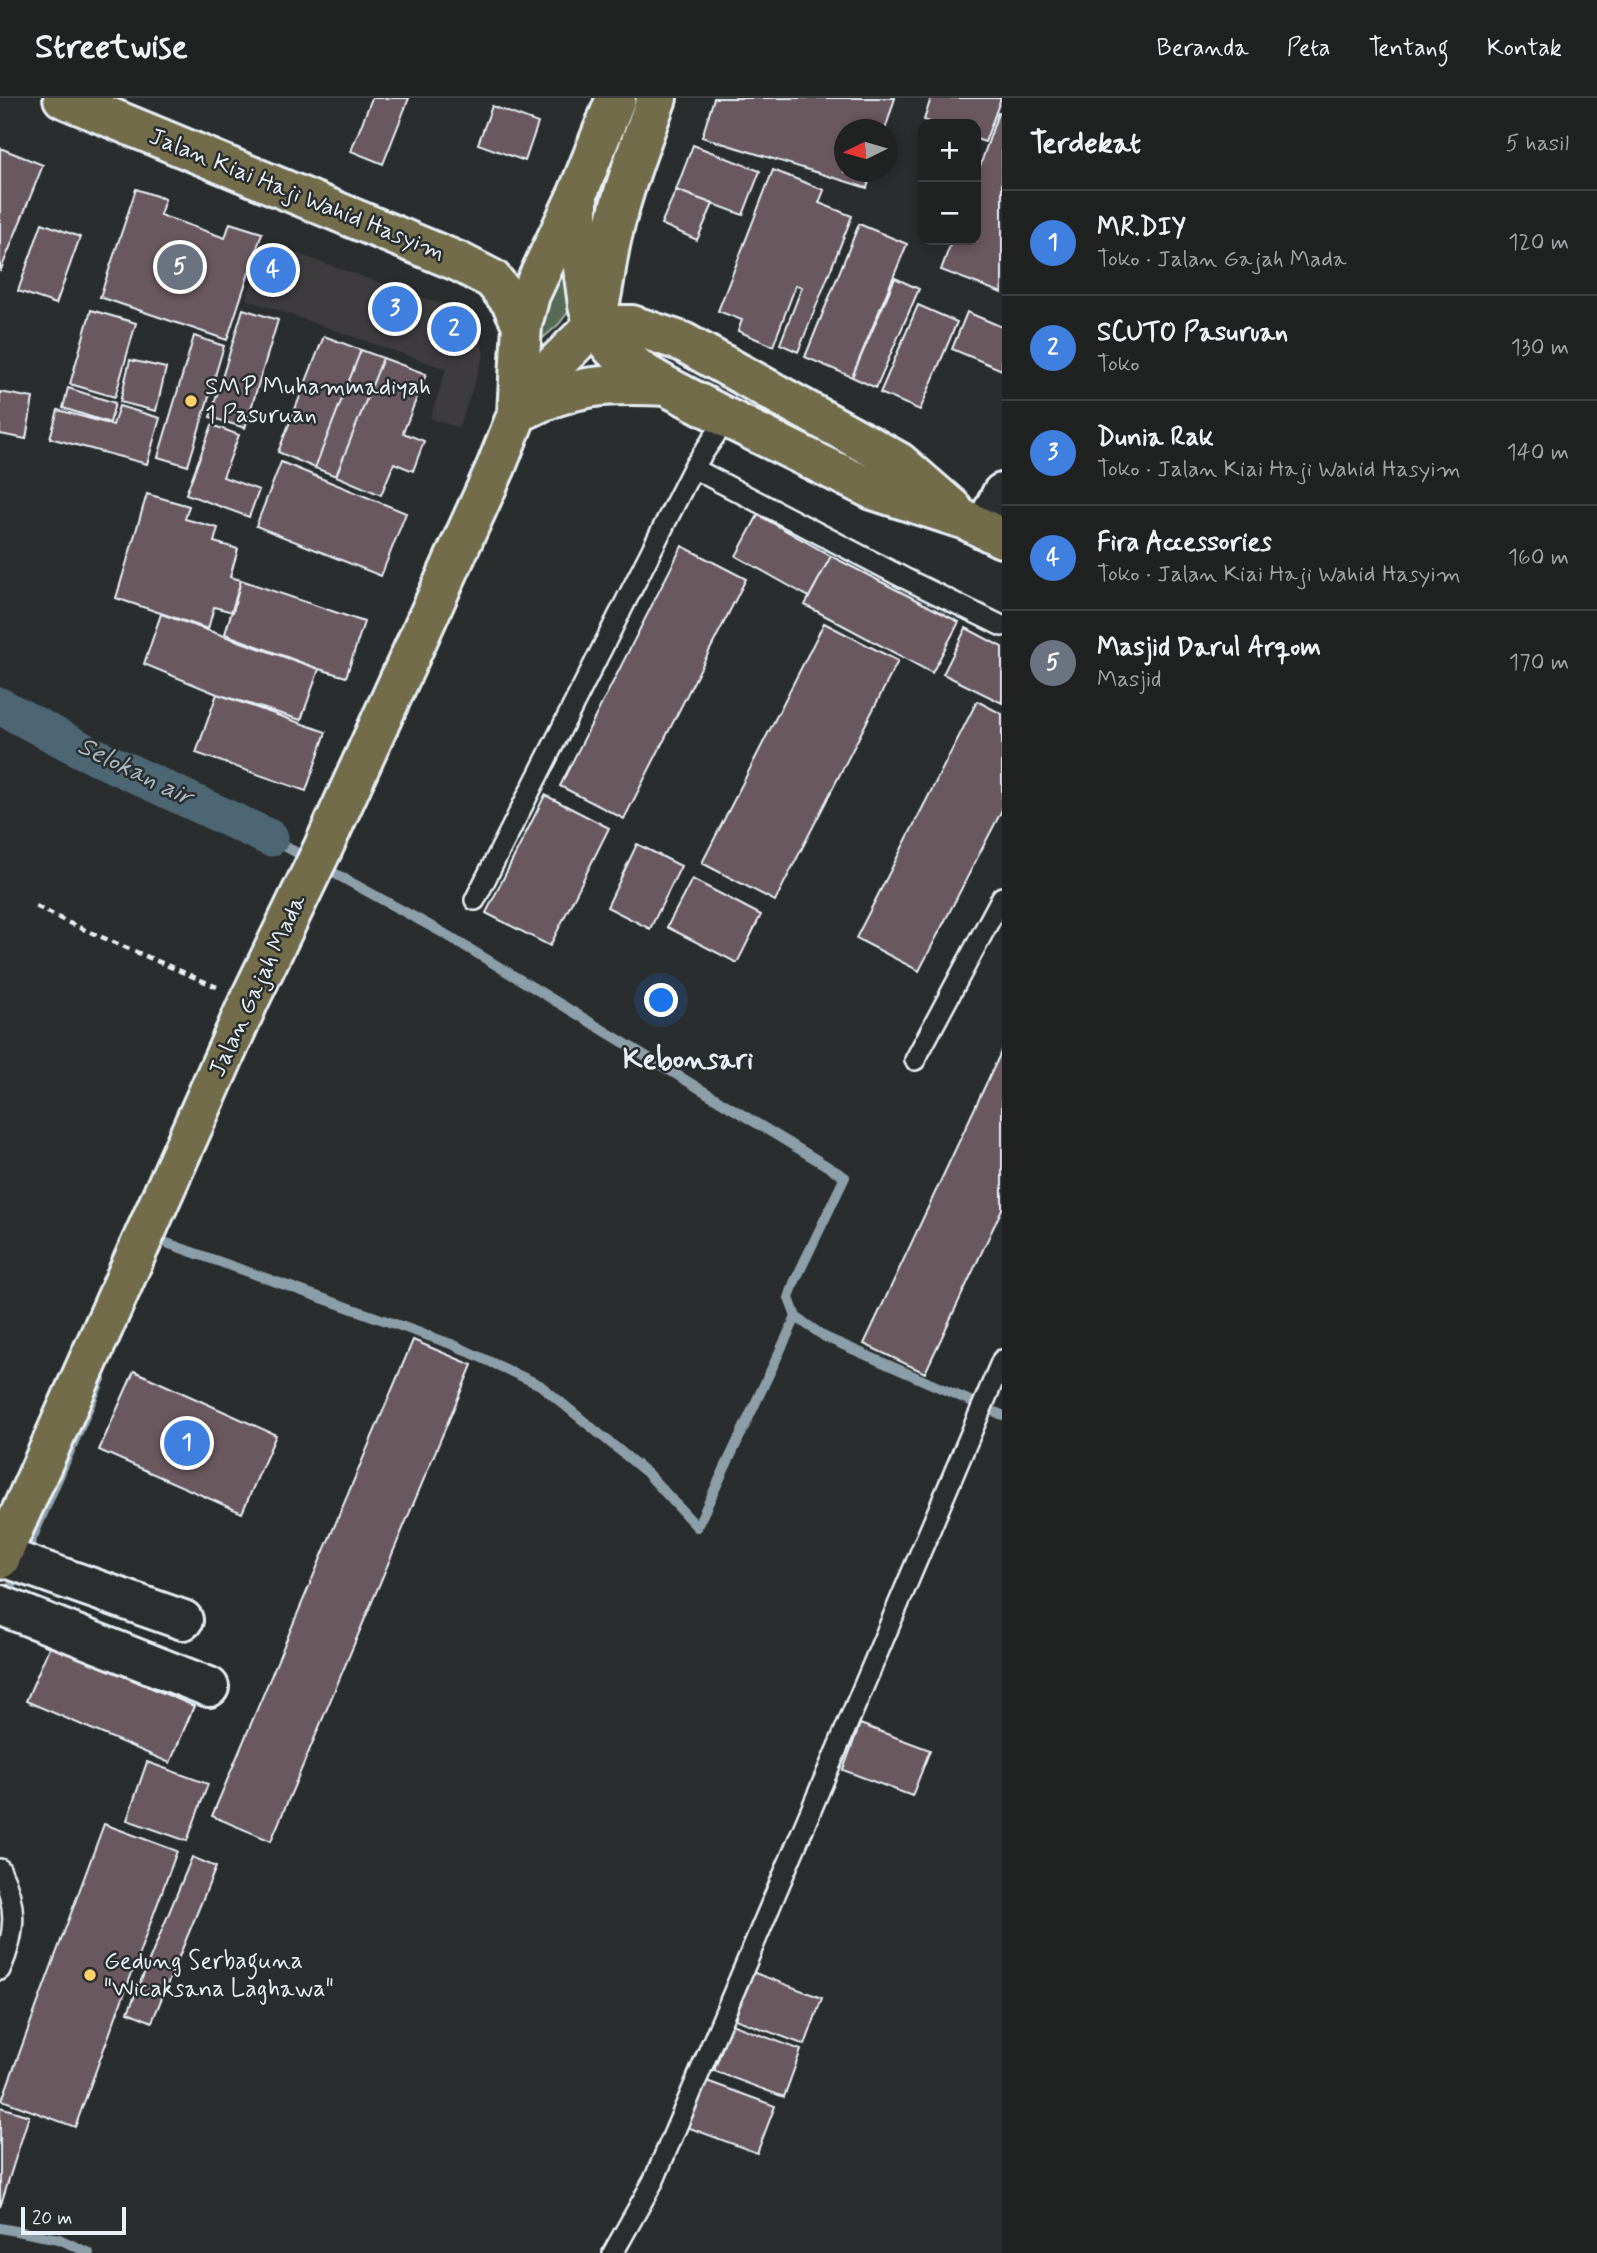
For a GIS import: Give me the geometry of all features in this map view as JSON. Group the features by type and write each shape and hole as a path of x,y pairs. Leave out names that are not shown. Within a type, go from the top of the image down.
{"main road":[{"name":"Jalan Kiai Haji Wahid Hasyim","path":"63,98 460,262 492,279"},
{"path":"517,414 522,325 530,295 578,193 616,98"},
{"path":"657,98 627,178 611,239 586,296 594,326 613,349 644,373 727,418 873,490 984,529"},
{"path":"578,193 578,230 595,276"},
{"path":"492,279 514,281 551,268 570,267 595,276 639,302 683,342"},
{"path":"492,279 511,302 522,325"},
{"path":"517,414 550,369 594,326 632,325 683,342 899,461 984,529"},
{"path":"517,414 548,398 579,388 624,384 666,386"},
{"name":"Jalan Gajah Mada","path":"11,1561 249,1001 319,858 496,467 517,414"}],"street":[{"path":"984,529 1002,493"},
{"path":"11,1561 183,1620"},
{"path":"9,1609 209,1687"}],"lane":[{"path":"475,900 693,468 727,418"},
{"path":"693,468 1002,626"},
{"path":"915,1060 1002,897"},
{"path":"613,2253 654,2180 1002,1360"},
{"path":"0,1869 10,1895 14,1920 10,1946 0,1970"}],"path":[{"path":"36,906 249,1001"}],"shaded area":[{"path":"266,243 476,316 484,355 459,428 430,418 446,369 246,299"}],"green space":[{"path":"568,271 571,308 559,324 534,346 538,309 560,272"}],"building":[{"path":"372,98 409,98 383,164 351,151"},
{"path":"714,98 895,98 888,119 834,119 834,178 702,137"},
{"path":"931,98 1001,98 985,142 981,141 981,119 924,119"},
{"path":"492,106 538,123 525,161 478,144"},
{"path":"998,113 1002,114 1002,293 941,270 950,245 981,245 981,163"},
{"path":"693,145 760,171 743,215 676,190"},
{"path":"0,148 43,165 0,272"},
{"path":"773,170 824,190 819,203 852,216 798,352 780,344 802,287 796,285 773,346 738,331 742,320 718,311"},
{"path":"848,182 869,182 867,188"},
{"path":"136,189 165,199 160,215 225,238 230,223 262,233 227,340 100,297"},
{"path":"676,190 713,204 697,240 661,224"},
{"path":"42,223 80,237 56,304 18,291"},
{"path":"859,224 907,244 852,377 805,357"},
{"path":"895,278 919,289 876,388 852,377"},
{"path":"918,305 957,322 920,410 880,393"},
{"path":"243,309 278,320 245,428 210,417"},
{"path":"91,310 136,323 115,397 70,384"},
{"path":"967,312 1002,327 1002,370 952,349"},
{"name":"SMP Muhammadiyah 1 Pasuruan","path":"194,336 224,346 188,466 158,457"},
{"path":"324,336 361,350 315,468 278,452"},
{"path":"361,350 383,358 336,476 315,468"},
{"path":"383,358 426,374 403,433 424,441 413,471 394,463 381,495 336,476"},
{"name":"SMP Muhammadiyah 1 Pasuruan","path":"130,360 166,368 156,411 120,402"},
{"path":"68,388 115,403 110,423 63,408"},
{"path":"0,392 33,398 26,439 0,434"},
{"name":"SMP Muhammadiyah 1 Pasuruan","path":"119,406 160,418 147,464 50,438 58,410 113,425"},
{"path":"212,425 239,435 223,477 259,490 249,517 186,494"},
{"path":"281,462 406,513 381,576 256,526"},
{"path":"147,494 189,506 185,519 218,528 214,542 238,549 230,577 241,580 233,612 214,607 208,629 116,598"},
{"path":"758,515 831,556 809,597 736,556"},
{"path":"682,546 746,579 624,819 560,786"},
{"path":"831,556 959,622 932,673 805,605"},
{"path":"241,580 364,622 346,677 225,634"},
{"path":"161,614 319,669 301,720 217,694 144,664"},
{"path":"824,623 898,661 775,901 702,863"},
{"path":"966,628 1002,647 1002,703 943,674"},
{"path":"217,694 326,732 306,791 196,753"},
{"path":"977,701 1002,714 1002,810 919,971 856,938"},
{"path":"545,795 609,828 550,946 486,913"},
{"path":"637,844 681,866 650,929 607,907"},
{"path":"692,879 761,915 737,963 667,927"},
{"path":"1002,1050 1002,1209 925,1373 864,1344"},
{"path":"413,1340 472,1365 271,1841 212,1816"},
{"path":"134,1371 276,1435 242,1513 99,1450"},
{"path":"50,1645 194,1706 170,1763 26,1701"},
{"path":"860,1724 930,1750 912,1796 843,1770"},
{"path":"147,1762 208,1784 187,1841 127,1820"},
{"name":"Gedung Serbaguna \"Wicaksana Laghawa\"","path":"104,1824 177,1851 75,2127 2,2100"},
{"path":"192,1857 216,1867 152,2022 128,2012"},
{"path":"752,1972 822,1998 805,2045 735,2019"},
{"path":"731,2024 801,2050 784,2097 714,2071"},
{"path":"704,2080 775,2106 757,2153 687,2127"},
{"path":"0,2107 29,2116 0,2207"}],"waterway":[{"name":"Selokan air","path":"0,706 84,751 270,838"},
{"path":"270,838 445,934 845,1177 794,1283 789,1298 796,1317 825,1337 1002,1415"},
{"path":"156,1252 161,1241 454,1345 540,1385 647,1473 697,1527 796,1317"},
{"path":"6,1599 101,1379"},
{"path":"0,2228 59,2239 89,2253"}],"place":[{"name":"Masjid Darul Arqom","path":"180,267"},
{"name":"Fira Accessories","path":"273,270"},
{"name":"Dunia Rak","path":"395,309"},
{"name":"SCUTO Pasuruan","path":"454,329"},
{"name":"SMP Muhammadiyah 1 Pasuruan","path":"191,401"},
{"name":"MR.DIY","path":"187,1443"},
{"name":"Gedung Serbaguna \"Wicaksana Laghawa\"","path":"90,1975"}],"district":[{"name":"Kebonsari","path":"688,1060"}]}
